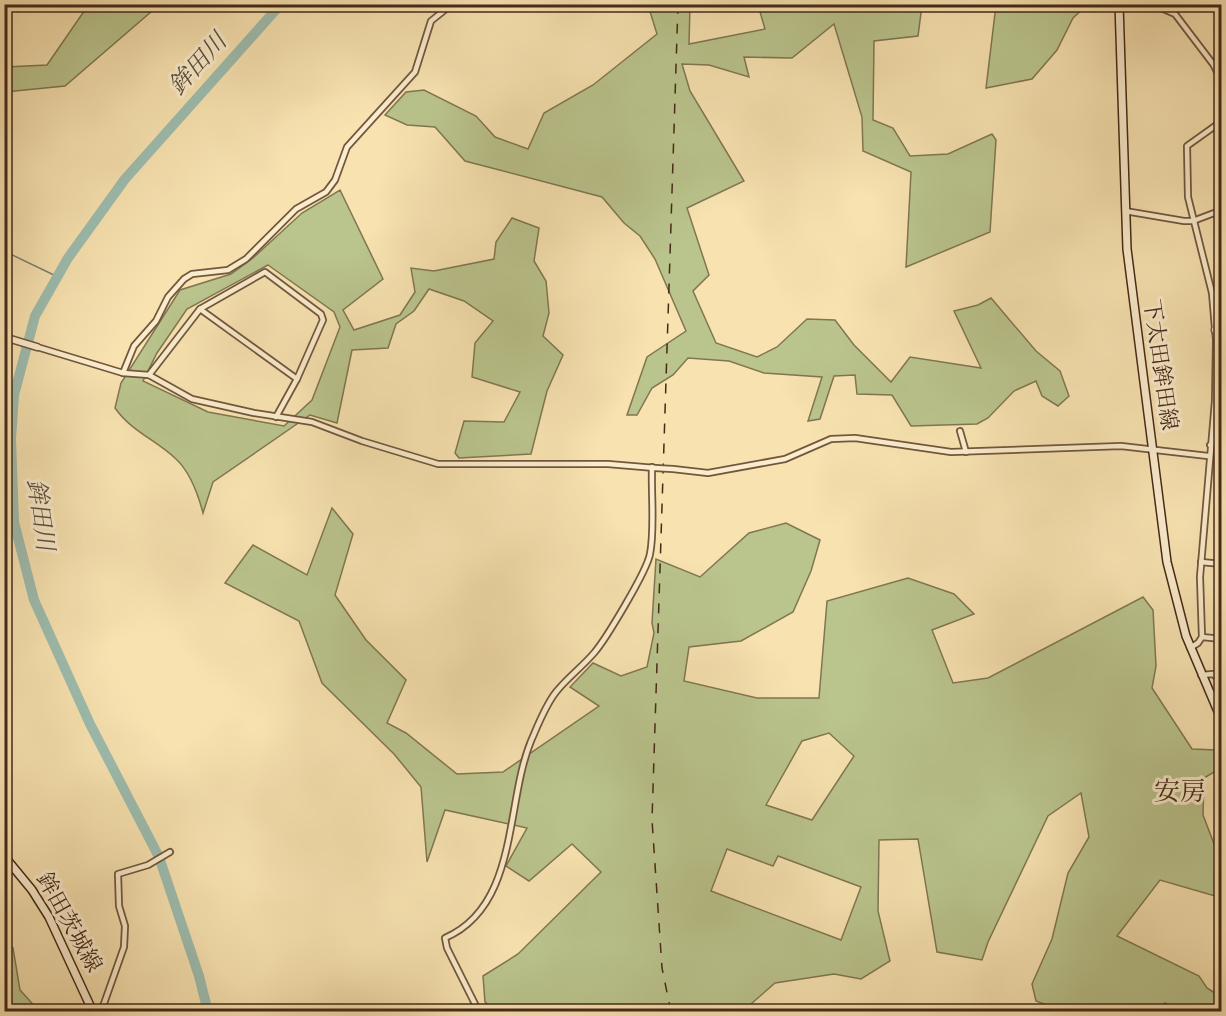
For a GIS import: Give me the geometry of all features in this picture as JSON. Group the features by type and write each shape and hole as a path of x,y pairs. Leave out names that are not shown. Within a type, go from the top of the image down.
{"main road":[{"name":"下太田鉾田線","path":"1119,4 1125,211 1132,307 1167,562 1190,648 1221,721"},
{"name":"鉾田茨城線","path":"4,856 42,905 93,1011"}],"street":[{"path":"123,373 134,346 156,321 168,297 183,279 192,274 228,270 246,259 296,209 326,192 335,180 347,147 415,72 431,21 446,9 462,4"},
{"path":"1152,4 1175,14 1213,64 1221,81"},
{"path":"1190,648 1198,644 1202,637 1201,562 1218,329 1212,293 1188,196 1187,146 1221,121"},
{"path":"1125,211 1193,221 1221,210"},
{"path":"149,375 200,309 265,272 321,314 323,320 297,379 276,417"},
{"path":"200,309 297,379"},
{"path":"4,337 123,373 149,375 192,399 312,423 438,464 540,463 708,473 785,459 831,439 855,438 907,443 925,450 966,452 1121,446 1208,456"},
{"path":"960,431 966,452"},
{"path":"1210,445 1221,439"},
{"path":"479,1011 447,948 445,938 461,931 471,922 479,913 494,886 502,865 530,744 550,701 596,651 638,583 650,555 654,468"},
{"path":"1201,562 1221,564"},
{"path":"1202,637 1221,639"},
{"path":"1201,675 1213,674 1221,682"},
{"path":"102,1011 124,947 125,926 119,906 118,874 148,865 170,852"}],"green space":[{"path":"89,4 159,5 65,86 5,92 5,67 47,65"},
{"path":"996,4 1087,5 1073,18 1057,50 1032,79 986,88"},
{"path":"648,5 690,5 689,44 765,29 758,5 922,5 918,36 874,41 873,120 893,128 910,156 948,154 992,134 996,140 990,232 906,267 911,172 863,151 862,117 834,24 792,58 744,57 749,77 709,65 682,64 690,91 744,181 687,208 709,275 693,291 716,343 757,357 777,347 807,319 835,320 854,345 891,382 910,357 981,368 954,311 978,305 991,298 1036,351 1060,371 1069,396 1058,406 1042,396 1036,381 1014,391 988,418 977,424 911,426 892,395 857,394 855,375 834,376 820,419 808,421 822,377 764,373 729,361 688,358 673,375 652,388 637,415 627,415 647,357 686,331 655,259 640,236 624,223 602,197 465,161 435,127 407,125 385,115 406,92 424,90 476,116 495,137 528,149 544,113 593,85 657,34"},
{"path":"340,190 383,279 343,310 354,330 400,315 415,292 411,268 434,271 494,259 496,242 512,218 539,228 534,261 546,281 549,313 543,336 563,355 547,391 531,454 459,458 455,453 464,421 504,422 520,392 472,377 475,343 493,321 464,301 429,289 414,311 396,324 388,348 352,350 337,423 310,415 213,482 203,513 193,484 181,464 128,423 115,408 121,383 180,290 231,274 253,258 302,213","holes":["268,265 334,312 340,327 312,400 284,426 208,412 143,381 157,353 187,309"]},
{"path":"332,508 353,534 335,595 366,640 406,680 387,723 406,733 457,774 503,772 599,706 570,687 593,663 621,676 647,667 654,633 652,623 656,559 700,577 749,533 786,523 820,540 811,571 793,612 741,641 689,647 684,681 757,698 819,698 827,601 908,578 954,594 974,614 932,630 953,683 988,678 1143,597 1153,610 1156,666 1152,688 1192,749 1216,750 1221,768 1204,778 1203,815 1221,862 1221,894 1215,896 1160,880 1117,936 1199,976 1207,988 1221,997 1221,1011 1183,1011 1165,1003 1156,1011 1063,1011 1036,1001 1032,984 1052,939 1068,873 1089,837 1081,793 1048,816 988,942 982,960 937,952 918,839 879,840 878,911 890,961 861,979 834,974 775,983 743,1011 496,1011 485,1002 483,976 518,954 601,872 572,844 529,881 506,866 527,828 445,810 427,862 421,787 394,754 322,683 299,621 225,583 253,545 307,575","holes":["829,733 854,756 812,820 766,805 802,741","727,849 773,866 778,856 861,887 841,940 711,891"]},
{"path":"5,939 13,948 20,990 39,1011 5,1011"}],"waterway":[{"name":"鉾田川","path":"208,1012 199,976 159,857 90,724 34,600 14,522 11,439 14,395 35,316 68,258 125,179 281,4"},
{"path":"4,251 56,276"}],"railway":[{"path":"671,1012 662,968 652,820 678,4"}],"district":[{"name":"安房","path":"1180,793"}]}
